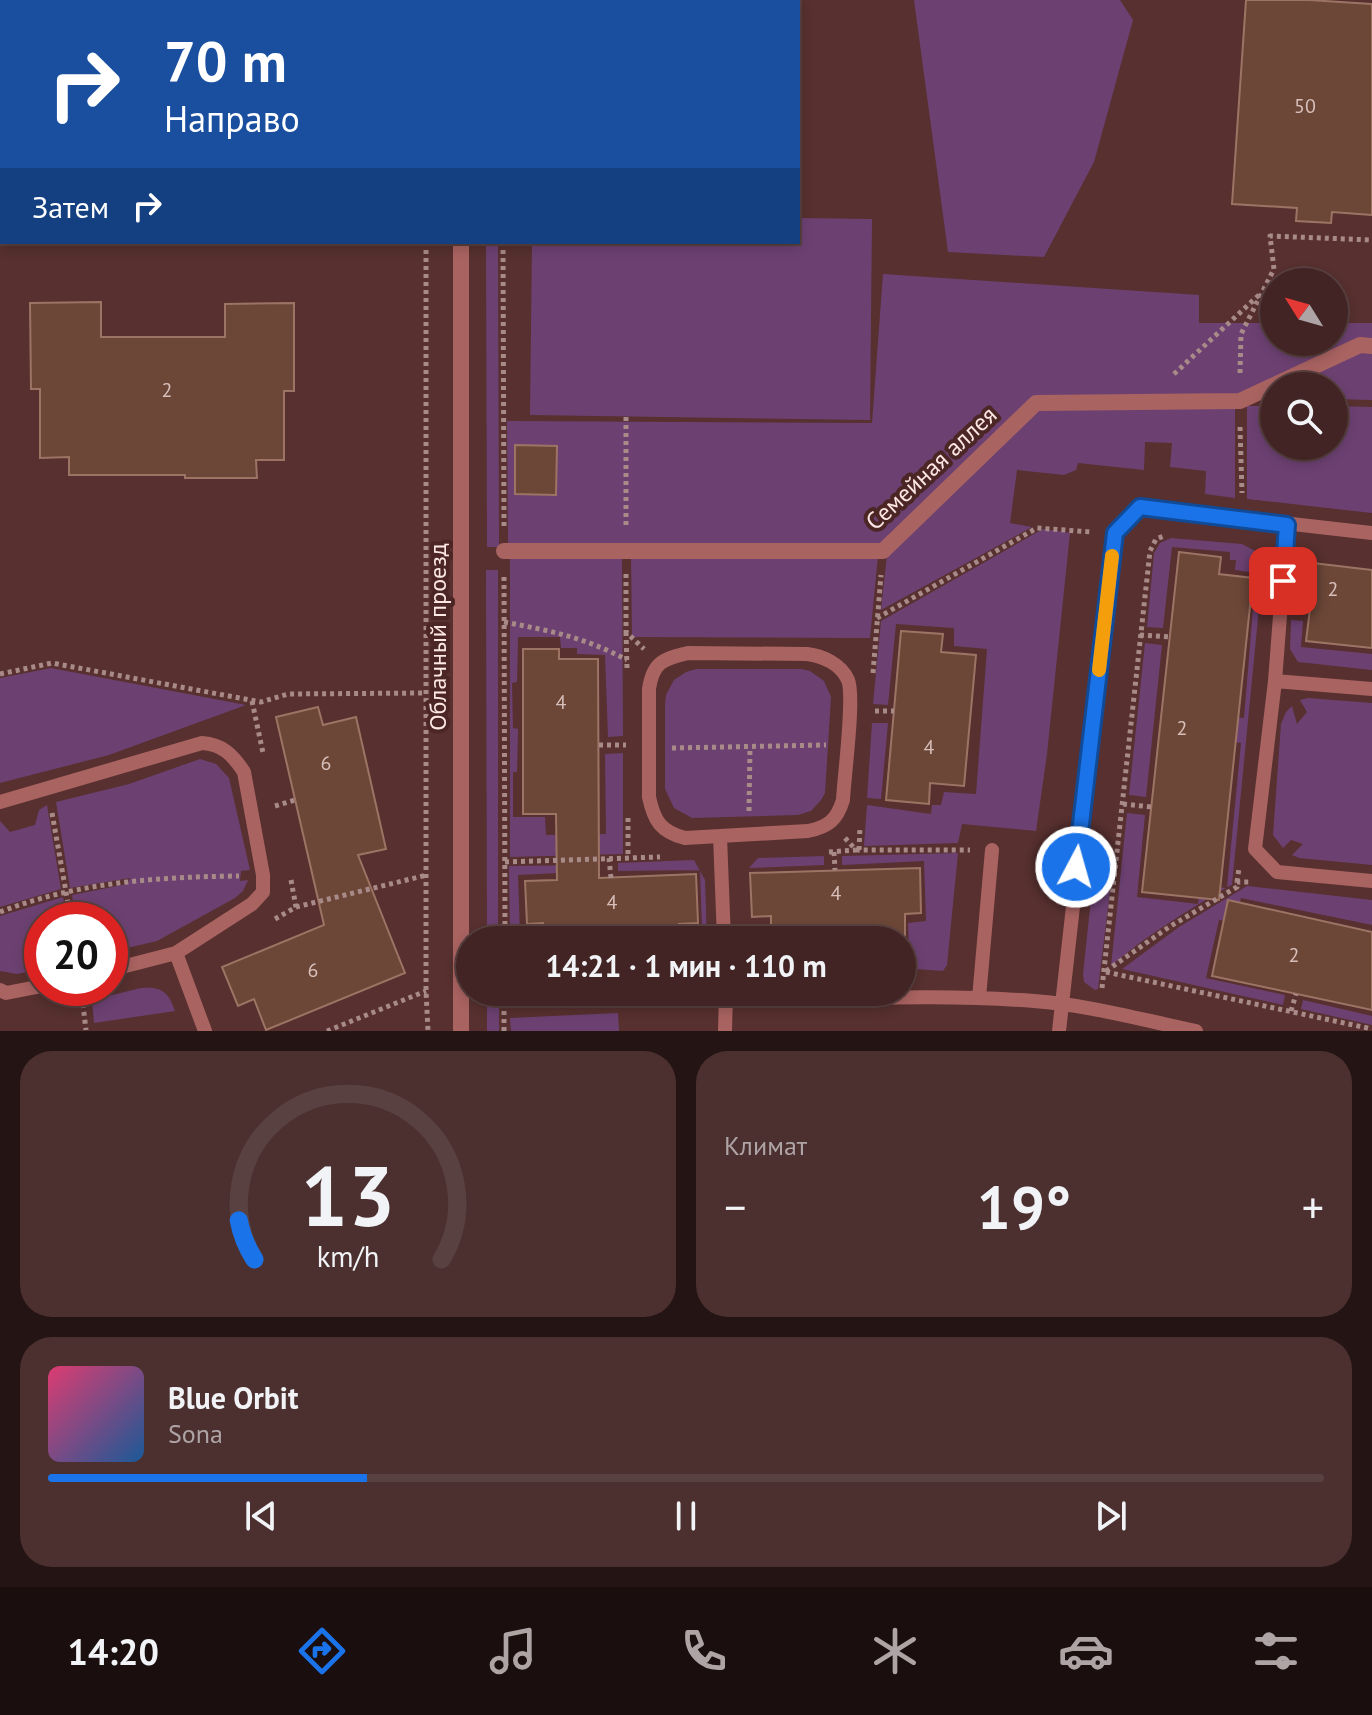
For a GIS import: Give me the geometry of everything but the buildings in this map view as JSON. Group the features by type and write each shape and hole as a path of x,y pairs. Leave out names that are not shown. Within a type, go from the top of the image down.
{"street":[{"name":"Облачный проезд","path":"461,244 461,1031"},
{"name":"Семейная аллея","path":"504,551 883,551 1036,403 1240,401 1360,345 1372,346"}],"lane":[{"path":"1059,1031 1115,533 1140,507 1372,533"},
{"path":"1287,525 1275,681 1255,849 1277,872 1372,881"},
{"path":"688,653 807,654 826,657 848,679 850,697 843,800 838,815 821,828 685,838 671,834 659,827 649,797 649,748 651,674 659,663 688,653"},
{"path":"1275,681 1372,689"},
{"path":"0,802 202,743 214,743 227,751 244,772 264,887 256,900 176,953 128,965"},
{"path":"720,836 723,926"},
{"path":"979,998 992,850"},
{"path":"176,953 205,1031"},
{"path":"0,990 6,993 24,990"},
{"path":"916,999 979,998 1061,1004 1099,1009 1196,1031"},
{"path":"725,1031 726,1006"}],"path":[{"path":"1274,268 1270,236 1372,240"},
{"path":"426,244 428,1031"},
{"path":"503,244 505,926"},
{"path":"1144,402 1260,294"},
{"path":"1242,520 1241,334 1260,297"},
{"path":"877,618 1037,528 1156,539 1171,533"},
{"path":"1099,1009 1150,551 1156,539"},
{"path":"504,622 559,632 595,643 627,660"},
{"path":"1140,635 1170,637"},
{"path":"0,674 52,663 261,702 288,694 425,693"},
{"path":"870,710 894,711"},
{"path":"599,745 649,748 847,745"},
{"path":"748,835 750,747"},
{"path":"48,788 68,902"},
{"path":"275,806 295,800"},
{"path":"1123,804 1152,807"},
{"path":"831,822 856,850"},
{"path":"818,853 992,850"},
{"path":"834,852 835,870"},
{"path":"505,862 628,857"},
{"path":"609,858 611,878"},
{"path":"1105,972 1169,927 1237,887 1239,867"},
{"path":"0,912 66,892 176,876 263,875"},
{"path":"269,923 296,907 427,875"},
{"path":"1237,882 1265,883"},
{"path":"1105,972 1372,1029"},
{"path":"327,1031 426,991"},
{"path":"1291,1011 1296,994"},
{"path":"83,1006 86,1030"},
{"path":"504,1006 504,1031"}],"shaded area":[{"path":"914,0 1120,0 1133,20 1094,162 1044,257 948,252"},
{"path":"800,218 872,219 870,420 530,415 532,244 800,244"},
{"path":"486,244 498,244 499,547 487,547"},
{"path":"883,274 1199,295 1199,323 1260,323 1260,356 1348,356 1348,323 1372,323 1372,400 1348,399 1348,372 1260,372 1260,398 1033,396 882,545 508,544 507,421 872,423"},
{"path":"1247,406 1260,406 1260,460 1348,460 1348,406 1372,407 1372,513 1247,499"},
{"path":"1036,408 1235,408 1235,498 1205,494 1206,471 1170,467 1172,443 1145,442 1144,470 1078,463 1076,470 1064,475 1017,470 1010,523 1032,527 881,610 887,555"},
{"path":"1043,529 1070,533 1036,831 962,824 958,843 864,846 867,805 931,814 932,805 941,805 944,792 976,794 987,649 954,646 954,628 896,624 888,705 873,704 881,621"},
{"path":"1171,538 1242,544 1257,552 1263,567 1232,885 1227,887 1241,743 1218,740 1221,716 1244,718 1256,573 1235,570 1236,560 1230,560 1230,552 1172,547 1163,628 1147,627 1154,553 1160,543"},
{"path":"622,554 623,736 608,737 605,655 577,654 577,648 561,648 560,637 518,637 517,682 512,683 513,728 518,729 517,772 513,772 513,817 545,817 546,835 606,834 605,754 623,753 623,854 510,857 510,556"},
{"path":"631,554 878,556 870,638 632,637"},
{"path":"486,570 498,570 498,926 487,926"},
{"path":"1291,620 1303,621 1301,647 1372,654 1372,670 1298,662 1290,649"},
{"path":"1145,643 1162,645 1146,797 1129,795"},
{"path":"51,668 246,705 109,755 0,783 0,678"},
{"path":"696,669 801,669 824,681 831,697 825,793 811,811 798,815 692,818 674,808 665,789 666,695 674,680"},
{"path":"1300,700 1372,703 1372,865 1299,858 1292,855 1303,844 1291,840 1283,848 1273,835 1281,724 1292,706 1297,724 1307,712"},
{"path":"872,723 888,723 881,799 867,798"},
{"path":"200,759 216,764 229,778 250,870 241,871 240,881 248,880 235,898 157,941 128,948 128,902 73,902 72,895 127,884 130,878 70,888 56,802 129,784"},
{"path":"47,805 61,889 0,907 0,821 10,832 35,825 39,810"},
{"path":"1127,813 1145,815 1137,897 1198,904 1200,885 1226,888 1152,934 1111,966"},
{"path":"958,853 947,965 943,971 916,969 916,926 908,926 908,923 926,921 924,861 842,865 842,856"},
{"path":"824,856 824,865 749,868 758,858"},
{"path":"694,860 700,870 618,871 618,863"},
{"path":"599,865 599,871 518,875 520,926 510,926 509,866"},
{"path":"700,871 705,880 707,926 702,926"},
{"path":"1247,886 1372,900 1372,925 1241,898 1236,922 1219,920 1206,978 1285,995 1283,1005 1122,969 1179,927"},
{"path":"1095,891 1110,891 1098,989 1095,990 1084,982 1083,974 1091,899"},
{"path":"63,897 64,902 46,902"},
{"path":"24,909 24,973 0,971 0,916"},
{"path":"154,988 170,999 175,1011 94,1023 93,1006 128,1006 128,991"},
{"path":"1303,1000 1372,1016 1372,1025 1301,1009"},
{"path":"487,1006 499,1006 499,1031 487,1031"},
{"path":"618,1013 619,1031 511,1031 510,1018"}],"slow traffic":[{"path":"1099,670 1112,556"}],"route":[{"path":"1076,867 1115,533 1140,507 1287,525 1283,581"}]}
